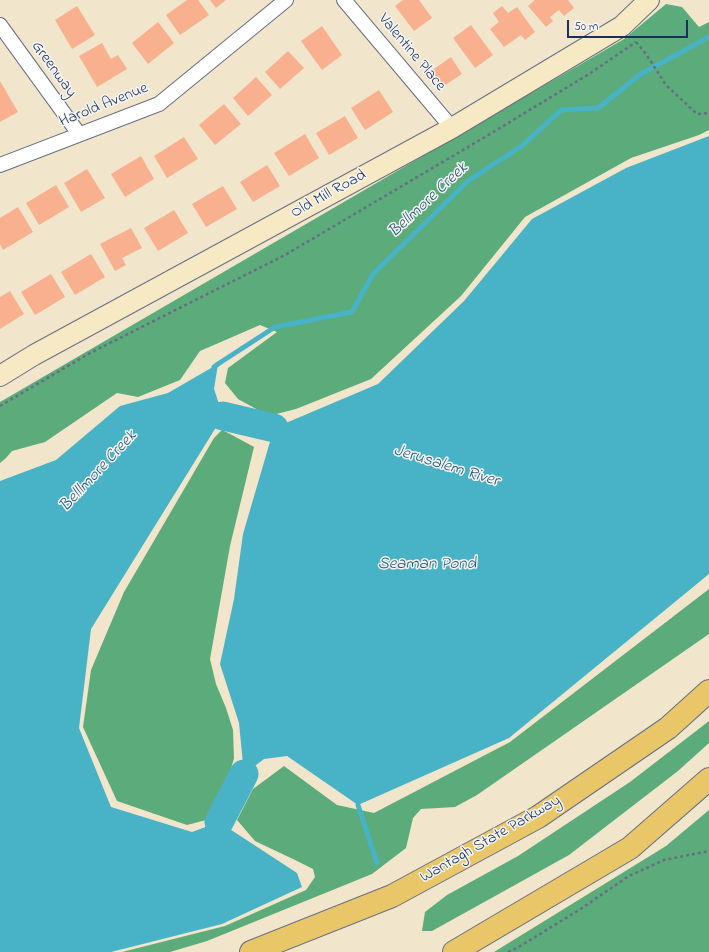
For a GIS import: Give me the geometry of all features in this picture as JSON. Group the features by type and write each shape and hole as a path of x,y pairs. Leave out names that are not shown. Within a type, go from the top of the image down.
{"highway":[{"name":"Wantagh State Parkway","path":"251,952 392,896 538,817 668,728 709,691"},
{"path":"454,952 630,848 709,779"}],"street":[{"name":"Harold Avenue","path":"0,165 159,104 286,0"},
{"name":"Valentine Place","path":"344,0 452,128"},
{"name":"Old Mill Road","path":"0,376 34,355 452,128 622,26 649,0"},
{"name":"Greenway","path":"0,25 79,134"}],"path":[{"path":"622,26 648,58 666,85 697,114 709,113"},
{"path":"0,406 90,354 285,254 589,74 636,42"},
{"path":"508,952 579,910 629,876 664,860 709,851"}],"green space":[{"path":"666,4 682,7 699,27 709,22 709,130 699,135 631,158 525,217 461,296 371,379 296,409 272,415 258,410 238,399 225,383 228,368 277,332 260,325 200,351 180,380 138,397 117,393 45,442 12,451 0,463 0,402 624,39"},
{"path":"222,430 254,447 230,546 210,659 216,684 233,730 234,758 224,794 206,820 187,825 117,801 83,727 91,670 124,592 214,438"},
{"path":"709,589 709,634 477,795 455,807 421,809 413,818 406,848 372,874 207,941 170,952 122,952 225,926 306,890 315,877 313,869 255,841 237,820 253,789 284,766 337,805 374,813 510,742"},
{"path":"709,721 709,743 678,771 569,855 432,931 422,931 425,912 447,895 518,856 630,782"},
{"path":"709,810 709,952 494,952 666,846"}],"water":[{"name":"Seaman Pond","path":"709,136 709,574 509,738 358,805 287,756 264,759 244,774 239,723 220,664 234,599 243,534 274,428 378,384 464,301 532,219 626,168"},
{"name":"Belllmore Creek","path":"218,364 214,389 223,416 91,629 79,728 111,807 192,832 219,822 297,873 302,887 222,924 111,952 0,952 0,481 56,460 120,406 168,393"}],"building":[{"path":"187,0 198,0 209,15 180,35 166,15"},
{"path":"210,0 226,0 216,8"},
{"path":"403,0 419,0 432,18 414,31 395,6"},
{"path":"535,0 568,0 574,8 564,16 559,10 550,17 553,21 546,27 528,6"},
{"path":"77,6 95,35 72,49 55,20"},
{"path":"502,6 508,13 517,7 535,32 525,40 521,35 504,47 490,29 499,22 493,13"},
{"path":"158,22 174,43 148,64 132,43"},
{"path":"471,25 493,55 475,68 453,38"},
{"path":"322,26 342,55 322,70 301,41"},
{"path":"102,43 111,59 118,55 127,69 97,87 79,56"},
{"path":"288,51 304,68 280,89 265,72"},
{"path":"451,57 462,74 442,87 431,71"},
{"path":"256,77 272,95 248,116 233,98"},
{"path":"0,81 18,112 0,122"},
{"path":"379,90 393,112 365,130 351,108"},
{"path":"224,104 241,124 215,145 199,125"},
{"path":"345,116 358,138 329,155 316,133"},
{"path":"305,134 319,158 289,176 274,153"},
{"path":"184,137 198,159 167,178 154,156"},
{"path":"141,156 154,179 125,197 111,174"},
{"path":"267,165 280,186 253,202 240,182"},
{"path":"87,169 105,198 81,212 64,183"},
{"path":"56,185 69,207 39,225 26,203"},
{"path":"223,186 237,209 206,227 192,204"},
{"path":"18,207 33,232 3,250 0,244 0,218"},
{"path":"174,210 188,233 158,251 144,228"},
{"path":"131,228 142,248 122,258 126,265 115,271 100,244"},
{"path":"91,254 105,277 75,295 61,272"},
{"path":"51,274 65,297 35,315 21,292"},
{"path":"10,291 24,314 0,329 0,297"}],"waterway":[{"name":"Bellmore Creek","path":"214,367 275,327 352,312 373,274 468,181 523,145 561,110 598,108 641,74 709,37"},
{"name":"Jerusalem River","path":"218,416 280,430"},
{"name":"Jerusalem River","path":"223,416 274,428"},
{"path":"219,822 244,774"},
{"path":"358,805 377,863"}]}
